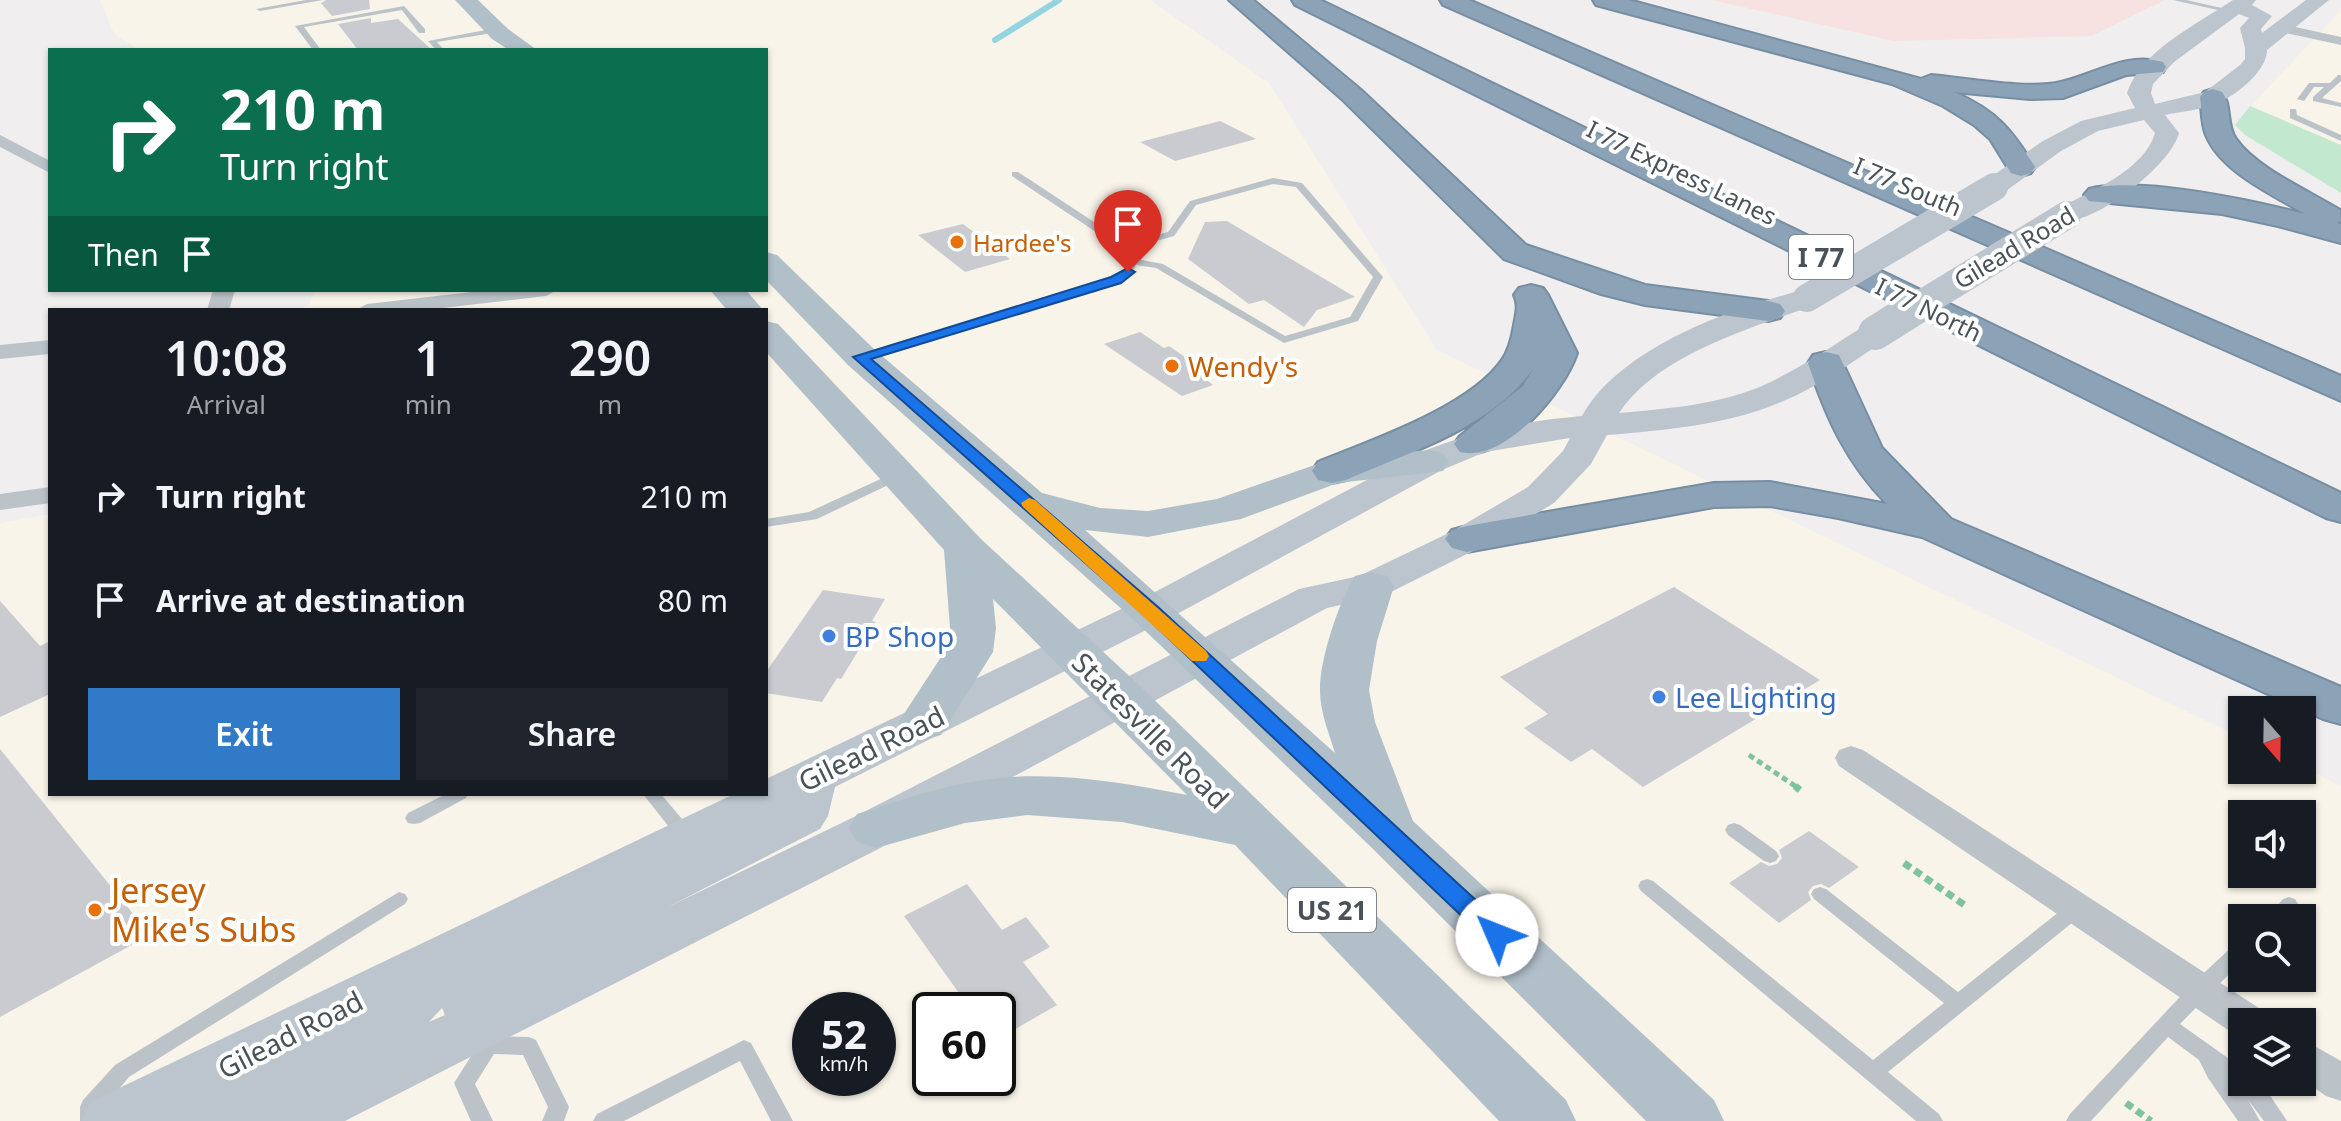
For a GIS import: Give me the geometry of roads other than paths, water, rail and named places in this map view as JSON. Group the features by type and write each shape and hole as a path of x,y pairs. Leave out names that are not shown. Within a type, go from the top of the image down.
{"highway":[{"path":"1240,0 1352,95 1515,252 1613,287 1645,295 1768,311"},
{"name":"I 77 North","path":"1303,0 1648,172 2341,509"},
{"name":"I 77 Express Lanes","path":"1328,0 2341,487"},
{"path":"1451,0 2341,390"},
{"name":"I 77 South","path":"1476,0 2341,372"},
{"path":"1604,0 1901,79 1952,101 1983,119 2001,134 2021,167"},
{"path":"1901,79 1983,88 2063,90 2123,68 2154,67"},
{"path":"2213,97 2224,144 2249,165 2341,224"},
{"path":"2099,195 2159,197 2232,205 2341,234"},
{"path":"1474,444 1542,388 1555,369 1559,353 1535,305 1515,252"},
{"path":"1332,471 1428,428 1498,388 1518,366 1526,348 1535,305"},
{"path":"1826,363 1860,446 1890,482 1936,528"},
{"path":"1467,539 1701,497 1740,493 1827,503 1936,528 2341,707"}],"main road":[{"path":"466,0 502,38 521,48"},
{"path":"2256,48 2319,0"},
{"path":"286,1121 484,1036 1314,598 1371,586 1467,539 1541,495 1557,482 1578,456 1606,404 1648,365 1691,342 1807,298 2090,126 2213,97 2248,70 2256,59 2250,28 2262,16 2238,6 2154,67"},
{"name":"Gilead Road","path":"97,1116 232,1064 433,961 1151,611 1429,462 1474,444 1526,434 1684,416 1753,401 1782,390 2148,165 2161,152 2167,133 2140,98 2138,90 2154,67"},
{"path":"768,264 861,357 1151,611 1221,679 1390,832 1691,1121"},
{"path":"729,292 744,308"},
{"name":"Statesville Road","path":"768,333 966,548 1122,697 1543,1121"},
{"path":"1028,502 1099,521 1148,524 1226,510 1332,471 1429,462"},
{"path":"923,723 969,652 973,628 966,548"},
{"path":"1371,586 1353,641 1344,690 1350,722 1390,832"},
{"path":"484,1036 465,998 508,963 803,816 813,777"},
{"path":"876,828 993,798 1043,796 1080,796 1248,827"},
{"path":"194,1121 350,1044 404,1011 423,991 433,961"}],"street":[{"path":"2282,28 2341,41"},
{"path":"0,140 48,167"},
{"path":"385,308 528,292"},
{"path":"0,352 48,347"},
{"path":"0,502 48,495"},
{"path":"1851,758 2228,1009"},
{"path":"2316,1066 2341,1083"}],"lane":[{"path":"260,9 320,0"},
{"path":"2176,0 2238,6"},
{"path":"2208,0 2238,6"},
{"path":"316,48 299,26 404,8 438,48"},
{"path":"427,36 502,38"},
{"path":"2341,77 2316,99 2341,105"},
{"path":"2301,99 2312,85 2333,85"},
{"path":"2293,111 2293,116 2341,138"},
{"path":"1015,174 1125,247 1133,261 1159,266 1284,340 1354,319 1378,277 1299,185 1273,181 1193,203 1171,234 1125,247"},
{"path":"861,357 1116,280 1128,272 1133,261"},
{"path":"768,523 812,516 900,474"},
{"path":"414,818 456,796"},
{"path":"653,796 688,838"},
{"path":"1734,830 1770,856"},
{"path":"1647,886 1932,1121"},
{"path":"1820,894 1959,1004"},
{"path":"97,1116 122,1071 399,899"},
{"path":"1873,1072 2077,908"},
{"path":"2077,1121 2228,962"},
{"path":"2166,1025 2228,1070"},
{"path":"482,1121 464,1083 484,1036 529,1046 559,1107 553,1121"},
{"path":"604,1121 744,1049 782,1121"},
{"path":"2206,1053 2213,1073 2238,1099 2249,1121"},
{"path":"2258,1096 2276,1121"}],"waterway":[{"path":"995,40 1059,0"}],"place":[{"name":"Hardee's","path":"957,242"},
{"name":"Wendy's","path":"1172,366"},
{"name":"BP Shop","path":"829,636"},
{"name":"Lee Lighting","path":"1659,697"},
{"name":"Jersey Mike's Subs","path":"95,910"}]}
